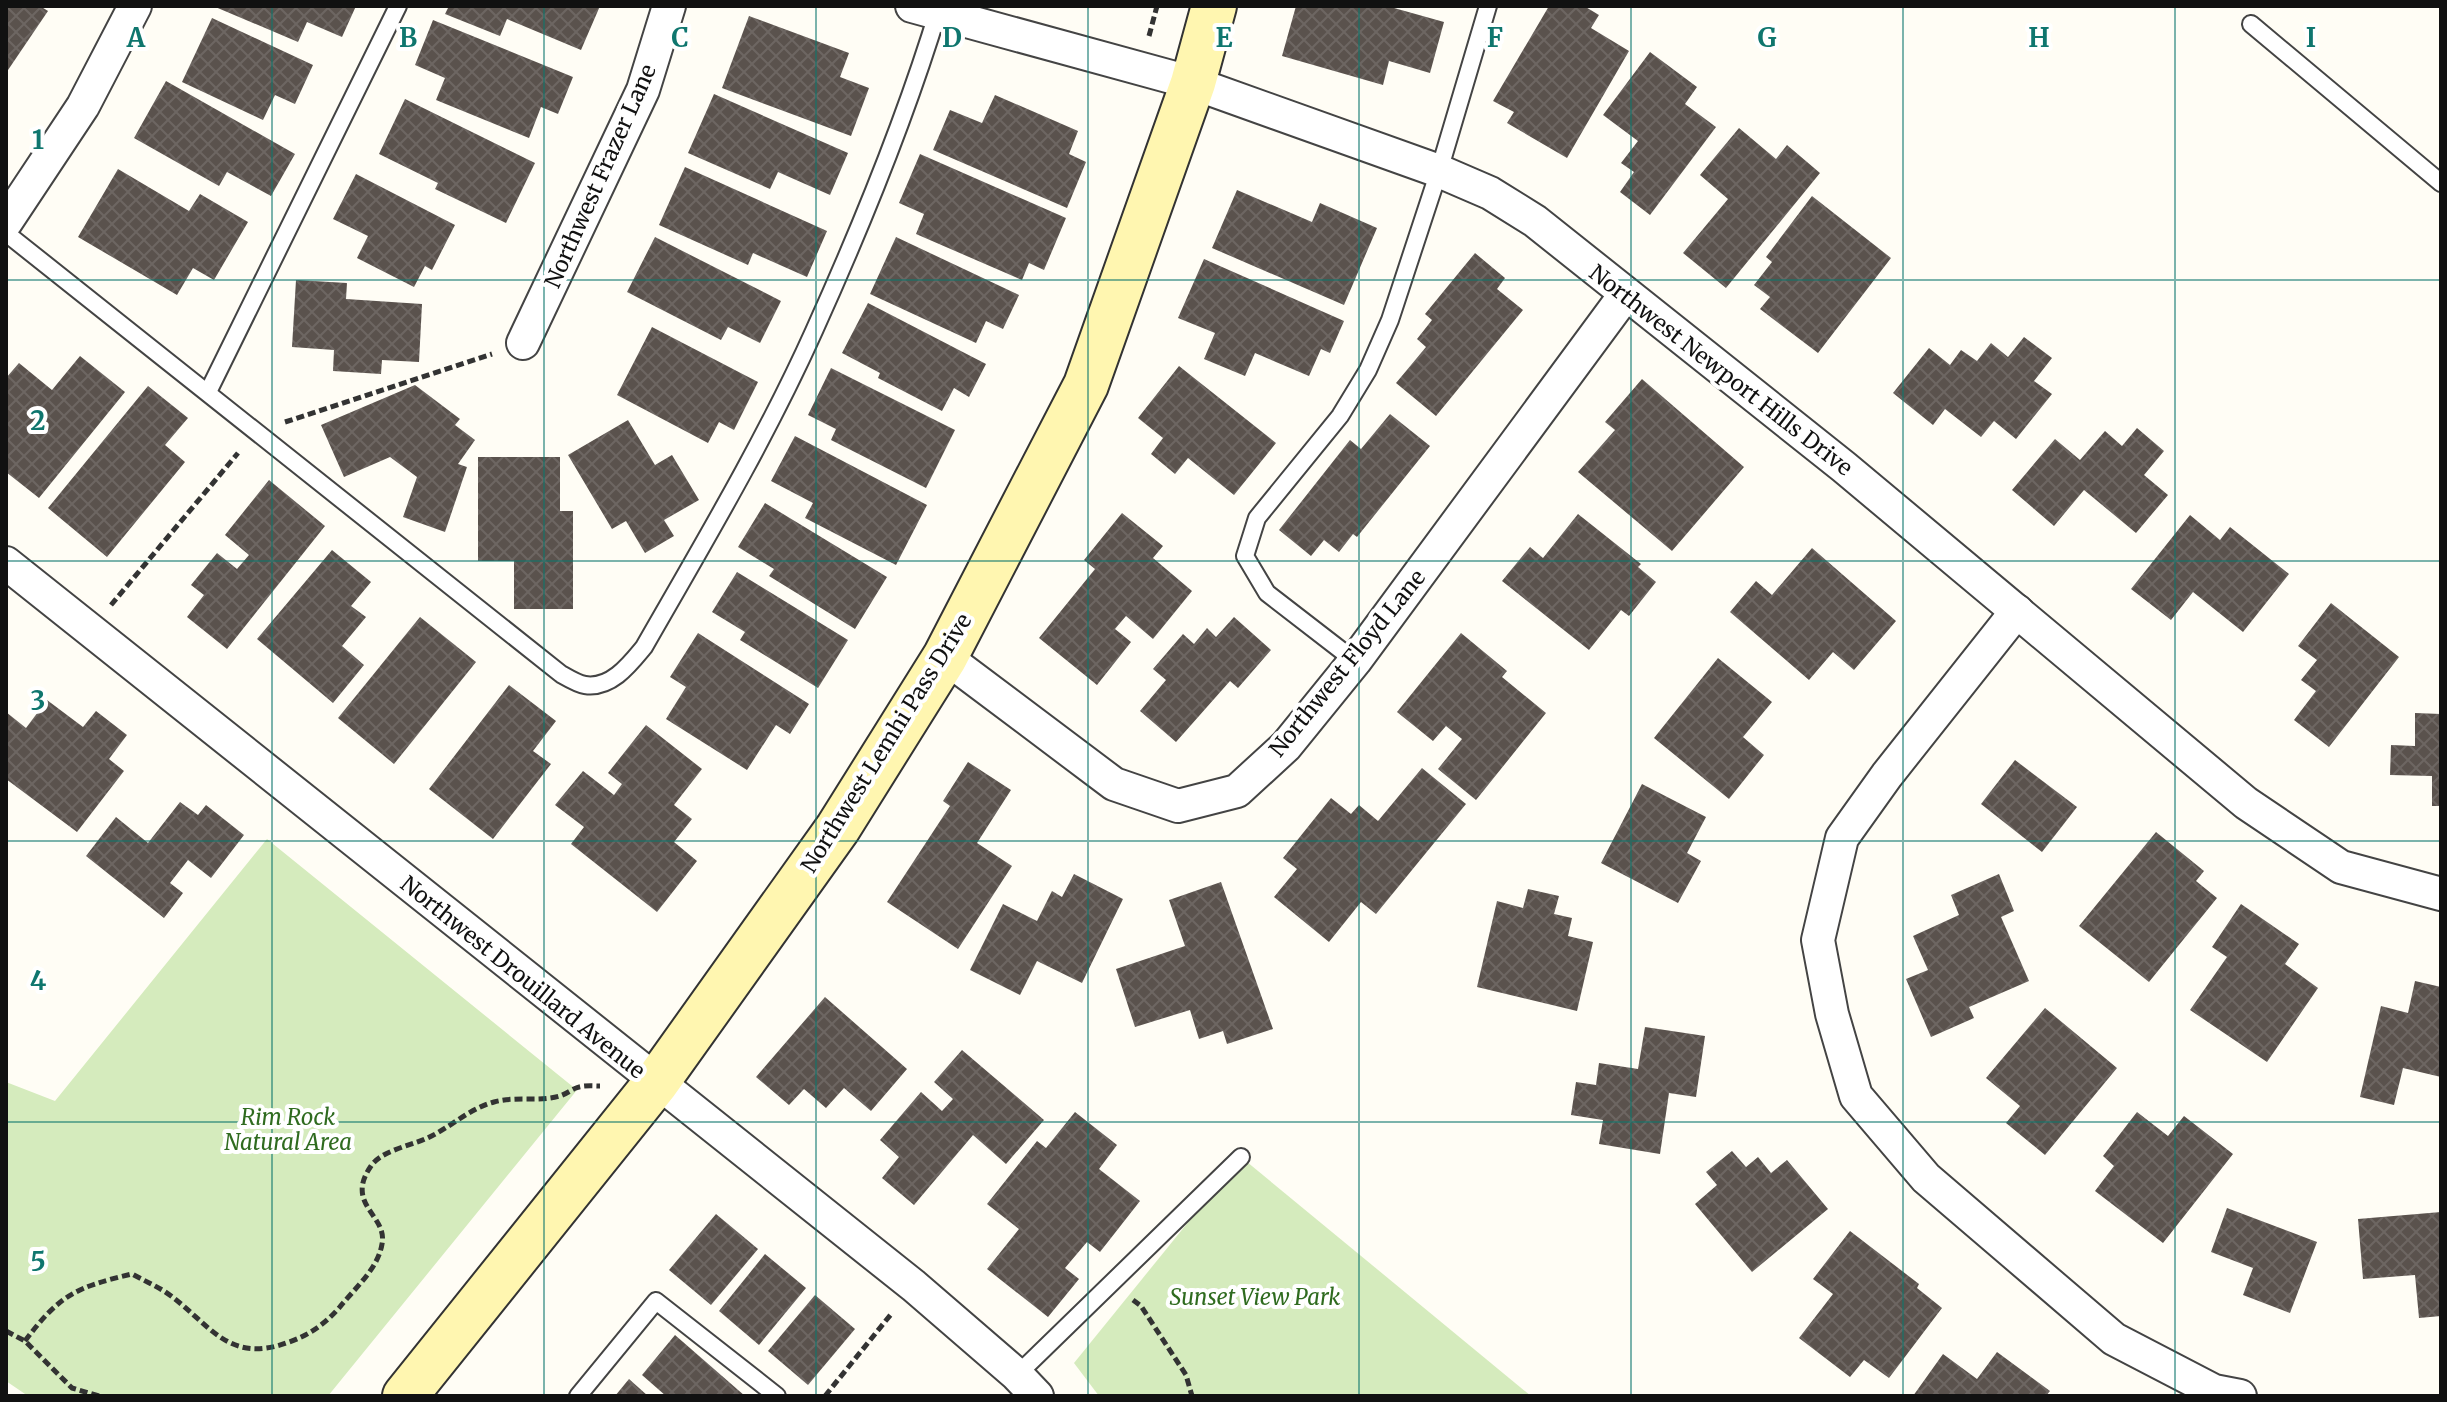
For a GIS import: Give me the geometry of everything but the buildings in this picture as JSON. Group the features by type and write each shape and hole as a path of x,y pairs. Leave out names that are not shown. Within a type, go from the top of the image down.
{"street":[{"path":"6,222 83,106 135,6"},
{"name":"Northwest Frazer Lane","path":"523,343 643,90 669,6"},
{"name":"Northwest Lemhi Pass Drive","path":"405,1396 656,1083 838,828 945,657 1086,385 1193,83 1214,6"},
{"name":"Northwest Newport Hills Drive","path":"930,9 1193,83 1439,171 1490,193 1535,221 1844,467 2246,803 2341,867 2441,894"},
{"name":"Northwest Floyd Lane","path":"945,657 1114,784 1178,806 1237,791 1286,746 1355,661 1625,295"},
{"name":"Northwest Drouillard Avenue","path":"6,563 914,1286 1027,1386"},
{"path":"2017,611 1887,775 1842,838 1818,940 1832,1014 1856,1096 1926,1178 2114,1339 2214,1391 2240,1396"}],"lane":[{"path":"208,392 398,6"},
{"path":"1355,661 1267,593 1245,556 1257,518 1340,416 1368,370 1390,320 1488,6"},
{"path":"6,233 561,674 586,685 608,681 628,666 644,647 732,492 813,332 888,153 930,9"},
{"path":"2251,24 2441,183"},
{"path":"1027,1386 1109,1284 1241,1157"},
{"path":"578,1396 656,1301 777,1396"}],"path":[{"path":"25,1341 68,1294 101,1281 132,1274 165,1292 213,1334 230,1344 252,1349 274,1348 308,1335 332,1316 375,1264 383,1241 377,1222 364,1205 362,1187 372,1164 495,1101 562,1096 578,1086 656,1083"},
{"path":"1109,1284 1141,1306 1186,1375 1192,1396"},
{"path":"6,1331 25,1341 72,1388 99,1396"},
{"path":"825,1396 868,1343"}],"green space":[{"name":"Rim Rock Natural Area","path":"267,839 577,1090 328,1396 28,1396 6,1381 6,1082 55,1101"},
{"name":"Sunset View Park","path":"1241,1157 1531,1396 1099,1396 1074,1363"}]}
